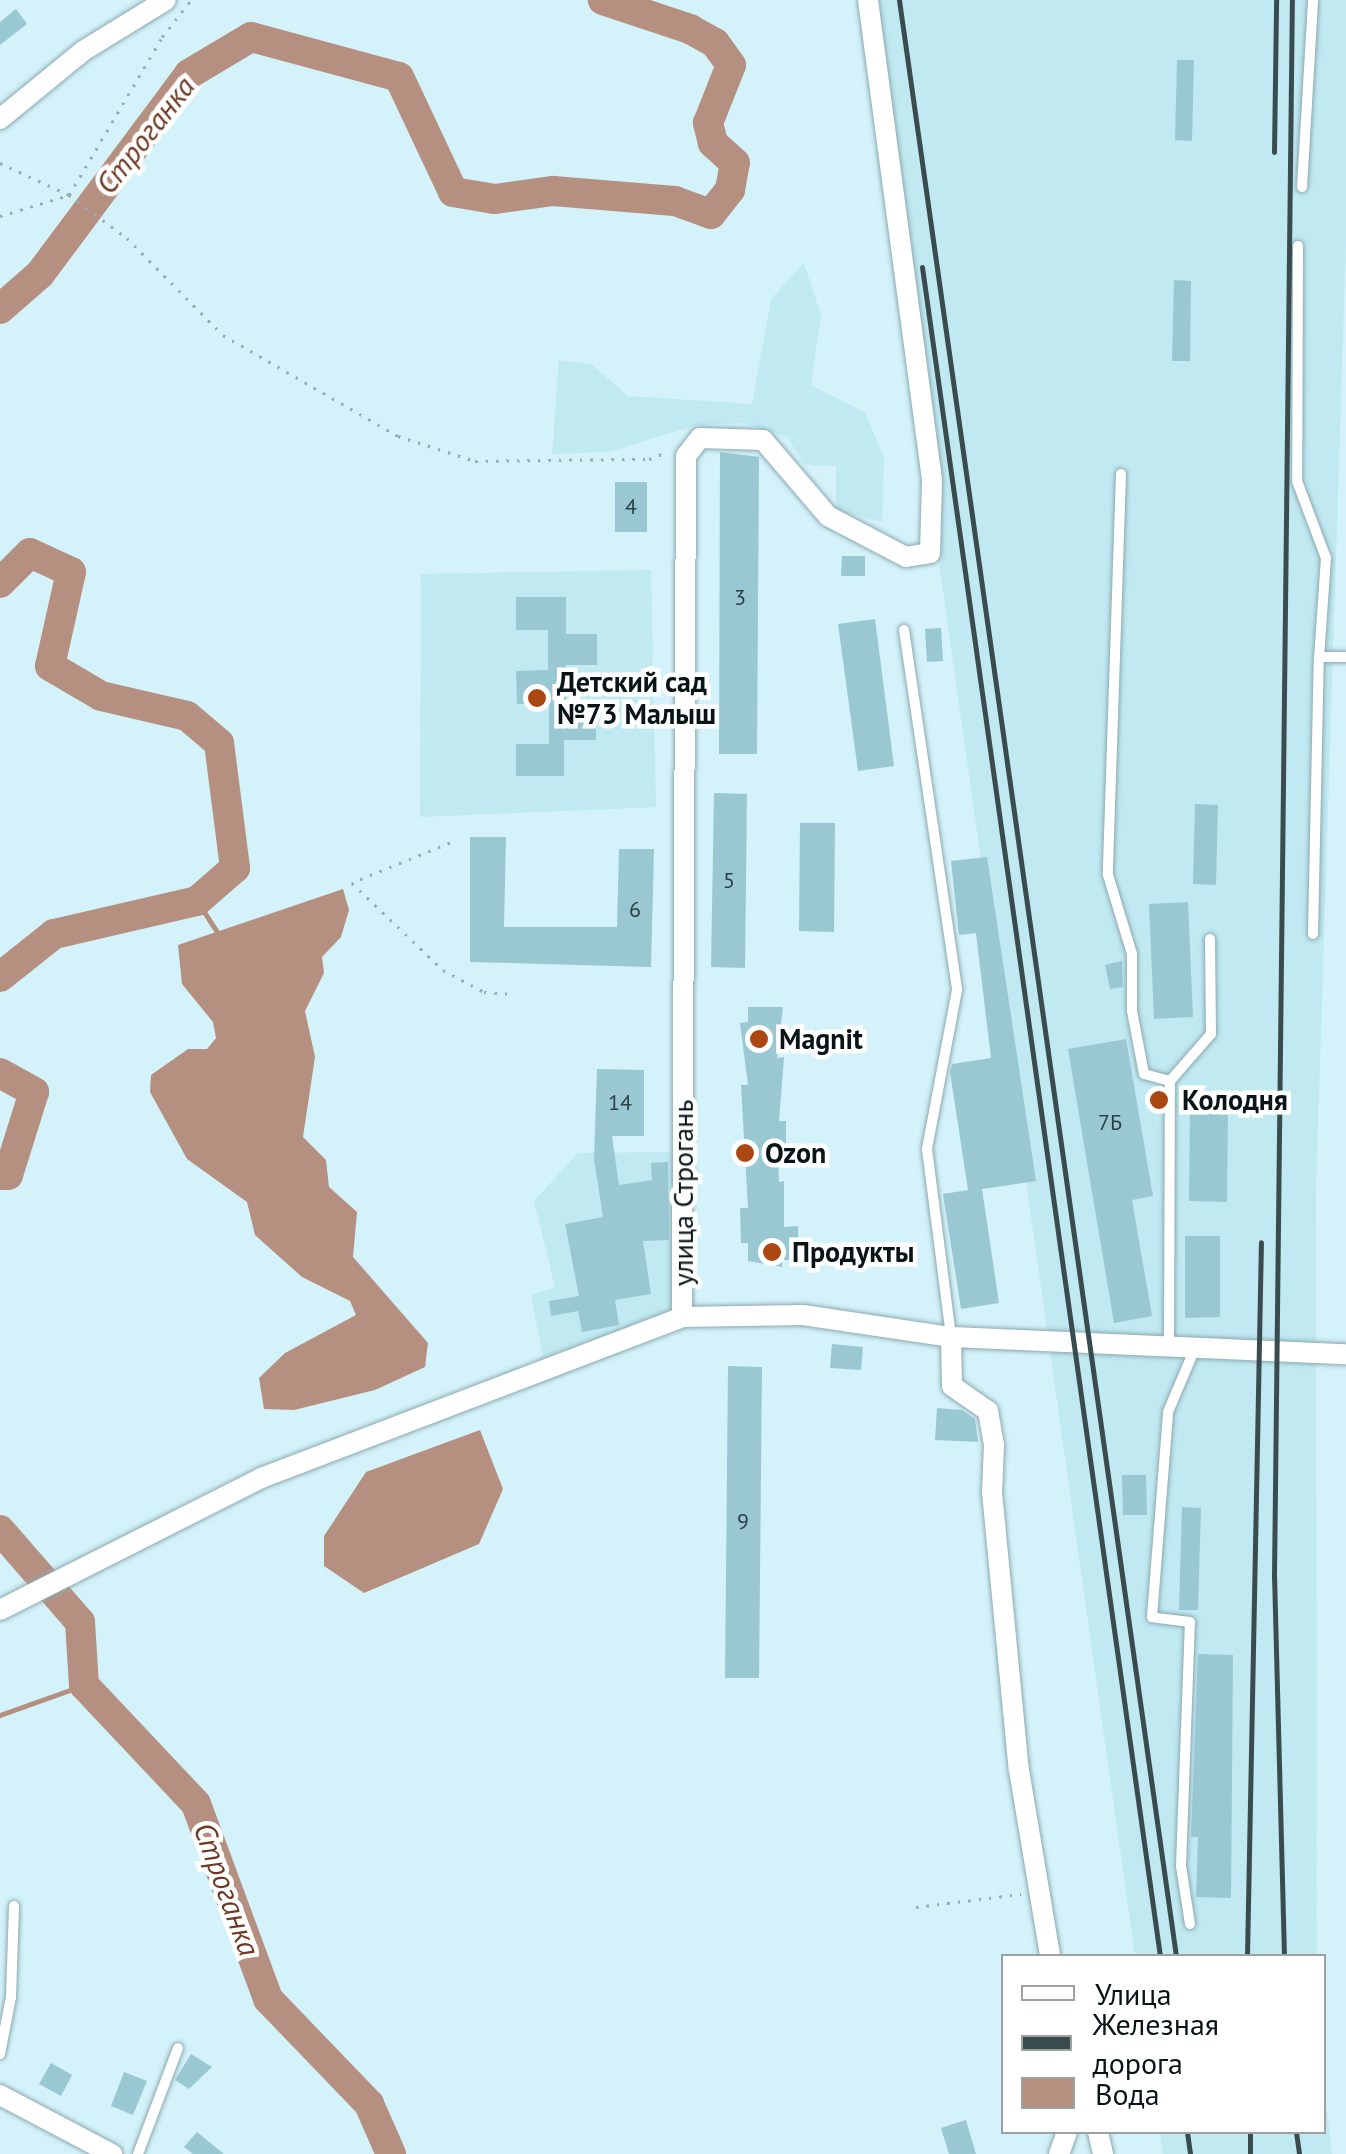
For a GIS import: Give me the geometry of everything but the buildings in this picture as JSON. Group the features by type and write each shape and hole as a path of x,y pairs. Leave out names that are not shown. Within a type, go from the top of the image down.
{"street":[{"path":"0,119 82,52 166,0"},
{"path":"700,438 764,440 828,516 906,557 930,553 932,481 868,0"},
{"name":"улица Строгань","path":"700,438 686,456 682,1317 803,1315 951,1337 1346,1354"},
{"path":"0,1610 261,1478 682,1317"},
{"path":"951,1337 952,1386 988,1411 994,1445 992,1492 1017,1750 1050,1954"},
{"path":"0,2095 112,2154"}],"lane":[{"path":"1302,187 1312,0"},
{"path":"1298,246 1298,481 1326,558 1319,656 1313,934"},
{"path":"1120,474 1108,874 1132,954 1132,1011 1144,1074 1170,1081"},
{"path":"904,630 957,990 927,1148 951,1337"},
{"path":"1319,656 1346,657"},
{"path":"1170,1347 1170,1081 1211,1034 1210,938"},
{"path":"1190,1924 1180,1866 1190,1622 1152,1618 1168,1412 1194,1348"},
{"path":"0,2054 12,1997 14,1906"},
{"path":"138,2154 178,2048"}],"path":[{"path":"0,216 69,195 162,38 191,0"},
{"path":"0,163 69,195 126,238 223,335 398,436 475,461 532,463 649,460 700,438"},
{"path":"450,844 352,883 443,970 484,992 514,994"},
{"path":"916,1907 1037,1892"}],"shaded area":[{"path":"860,0 1346,0 1346,239 1316,1191 1317,1954 1135,1954"},
{"path":"804,263 821,315 811,385 865,412 884,458 882,522 836,510 836,466 805,465 787,437 743,423 697,425 608,452 552,454 559,360 591,364 628,396 752,404 771,299"},
{"name":"Детский сад №73 Малыш","path":"651,570 656,807 420,817 421,574"},
{"path":"676,1152 675,1312 543,1357 531,1295 555,1287 534,1201 578,1153"},
{"path":"1326,2102 1332,2154 1163,2154 1160,2134 1326,2134"}],"water":[{"path":"343,889 349,910 341,937 322,957 324,973 305,1011 315,1057 303,1137 326,1160 329,1187 357,1212 353,1257 428,1343 425,1367 375,1390 294,1410 264,1409 259,1378 285,1353 356,1315 350,1301 302,1277 255,1235 247,1202 187,1159 150,1092 151,1075 188,1049 207,1049 216,1038 213,1022 182,984 178,945"},
{"path":"480,1430 503,1489 479,1544 364,1593 324,1566 324,1536 366,1472"}],"waterway":[{"name":"Строганка","path":"0,309 40,274 189,74 251,37 399,77 453,192 495,199 553,191 675,201 711,214 730,190 735,163 713,143 708,123 731,65 715,43 690,29 603,0"},
{"name":"Строганка","path":"0,583 30,553 71,572 50,666 101,696 187,716 219,743 235,868 197,901 54,934 0,977"},
{"path":"197,901 217,932"},
{"name":"Строганка","path":"0,1073 34,1092 8,1175 0,1175"},
{"name":"Строганка","path":"0,1530 80,1622 84,1685 196,1804 268,1999 369,2104 391,2154"},
{"path":"0,1715 84,1685"}],"railway":[{"path":"899,0 1176,1954"},
{"path":"1274,152 1276,0"},
{"path":"1284,1954 1274,1577 1292,0"},
{"path":"922,267 1160,1954"},
{"path":"1247,1954 1261,1242"},
{"path":"1187,2134 1190,2154"},
{"path":"1250,2134 1250,2154"},
{"path":"1296,2134 1299,2154"}],"place":[{"name":"Детский сад №73 Малыш","path":"537,698"},
{"name":"Magnit","path":"759,1039"},
{"name":"Колодня","path":"1159,1100"},
{"name":"Ozon","path":"745,1153"},
{"name":"Продукты","path":"772,1252"}]}
